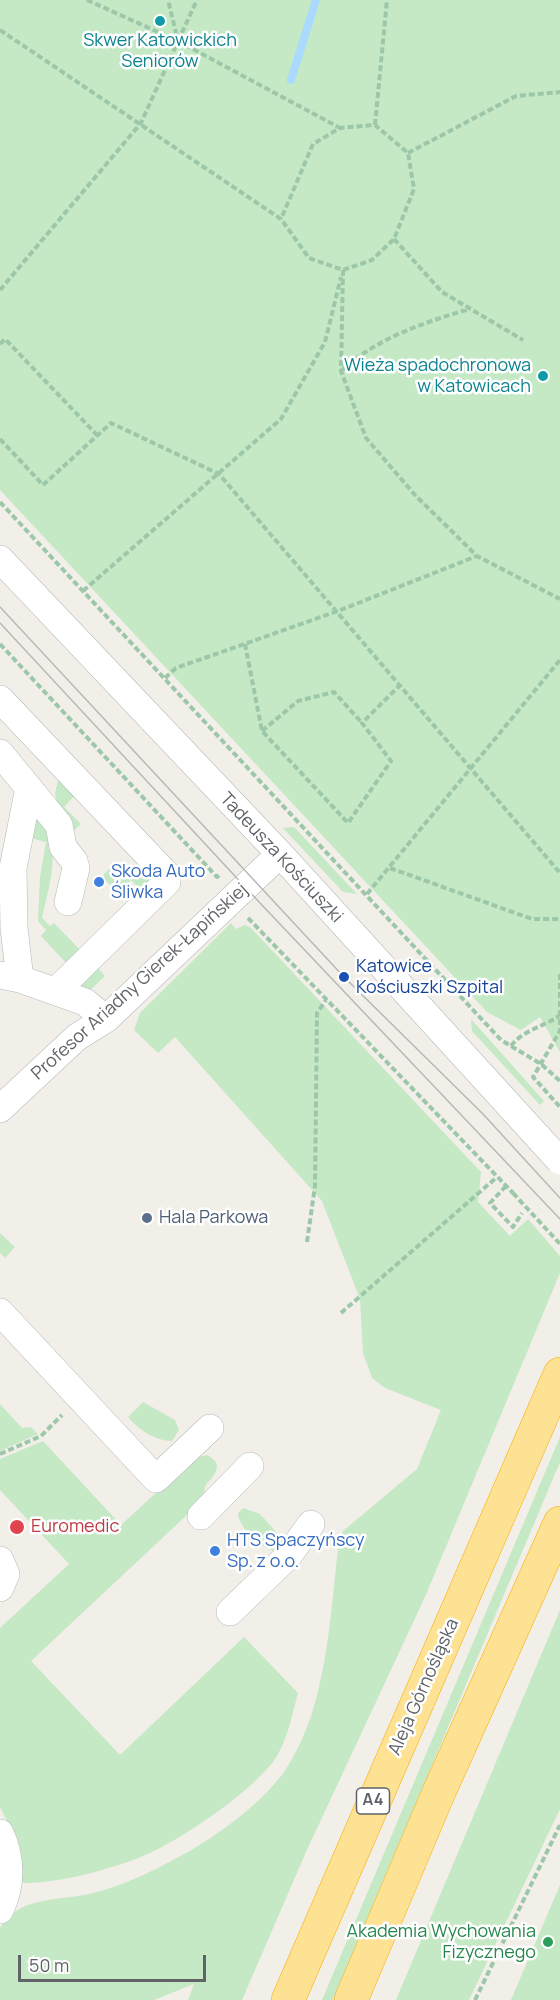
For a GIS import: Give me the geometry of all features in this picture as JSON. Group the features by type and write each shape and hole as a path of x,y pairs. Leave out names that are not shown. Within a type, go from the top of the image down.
{"highway":[{"name":"Aleja Górnośląska","path":"288,2000 560,1374"},
{"path":"351,2000 439,1792 560,1522"}],"street":[{"name":"Tadeusza Kościuszki","path":"0,559 280,854 560,1161"},
{"path":"2,704 166,875 166,882 56,991"},
{"path":"0,753 59,825 63,847 74,861 76,868 68,902"},
{"path":"29,788 13,868 14,928 10,977 85,1002 106,1019"},
{"name":"Profesor Ariadny Gierek-Łapińskiej","path":"0,1109 77,1037 106,1019 280,854"},
{"path":"0,1312 156,1479 210,1428"},
{"path":"201,1516 250,1466"},
{"path":"230,1612 288,1556 311,1524"},
{"path":"0,1560 6,1574 0,1588"},
{"path":"0,1833 8,1851 10,1868 7,1890 0,1910"}],"path":[{"path":"87,0 178,41 340,128"},
{"path":"168,0 178,41"},
{"path":"0,290 141,123 197,0"},
{"path":"375,125 387,0"},
{"path":"0,30 281,219 309,258 343,270 372,260 393,239 414,189 408,153 375,125 340,128 313,144 281,219"},
{"path":"408,153 516,96 560,93"},
{"path":"393,239 441,292 523,340"},
{"path":"343,270 341,371 366,438 415,495 477,556 560,599"},
{"path":"83,591 281,419 325,342 343,270"},
{"path":"341,371 358,356 414,326 470,308"},
{"path":"0,344 5,339 97,435"},
{"path":"0,439 43,485 111,423 219,474 338,611 470,770 556,865 560,873"},
{"path":"0,502 501,1040 541,1064 559,1079"},
{"path":"165,678 176,668 338,611 477,556"},
{"path":"0,644 217,877 223,872"},
{"path":"245,644 262,731 348,823 391,761 362,723 334,692 298,701 262,731"},
{"path":"367,894 560,660"},
{"path":"362,723 400,685"},
{"path":"283,815 288,810"},
{"path":"390,868 532,919 560,919"},
{"path":"254,910 247,917 560,1244"},
{"path":"560,974 560,1031 533,1077 560,1107"},
{"path":"306,1242 315,1186 317,1013 326,1000"},
{"path":"511,1046 524,1033 547,1025 560,1015"},
{"path":"341,1314 497,1177"},
{"path":"506,1186 490,1203 513,1227 522,1213"},
{"path":"0,1454 41,1436 80,1398"},
{"path":"475,2000 560,1825"}],"green space":[{"path":"0,0 560,0 560,1052 540,1017 521,1030 487,1012 0,490"},
{"path":"59,775 79,791 64,807 81,824 67,837 55,794"},
{"path":"34,810 44,821 52,847 51,876 42,918 50,926 54,923 83,953 69,966 41,936 46,930 38,921 40,877 46,842 30,838"},
{"path":"294,827 357,894 343,892 283,828"},
{"path":"117,861 134,878 149,864 156,875 145,894 131,880 118,893 104,879 104,874"},
{"path":"231,923 236,929 245,925 250,927 481,1172 478,1202 510,1236 528,1219 560,1256 560,1273 425,1597 306,1852 242,2000 188,2000 194,1984 154,2000 0,2000 0,1928 17,1910 40,1902 103,1890 130,1881 168,1863 206,1841 244,1814 267,1792 286,1769 311,1717 319,1688 325,1658 339,1540 343,1531 417,1469 441,1410 385,1388 372,1378 363,1353 360,1299 322,1201 175,1037 158,1053 134,1030 140,1013"},
{"path":"93,963 105,976 84,996 77,986"},
{"path":"471,1019 544,1101 540,1105 472,1031"},
{"path":"0,1233 15,1247 5,1258 0,1253"},
{"path":"143,1402 175,1420 179,1430 172,1441 147,1434 128,1417"},
{"path":"0,1404 22,1428 31,1427 38,1434 0,1451"},
{"path":"560,1437 560,1462 333,2000 322,2000"},
{"path":"43,1441 121,1525 194,1458 207,1455 216,1462 217,1466 205,1487 204,1499 31,1661 120,1755 244,1637 298,1693 285,1738 273,1762 247,1788 194,1828 158,1849 130,1861 70,1878 26,1883 22,1882 19,1844 0,1807 0,1628 69,1564 0,1490 0,1459"},
{"path":"243,1508 260,1514 285,1542 279,1552 266,1548 247,1532 238,1513"},
{"path":"560,1610 560,1809 469,2000 396,2000"},
{"name":"Akademia Wychowania Fizycznego","path":"560,1885 560,2000 511,2000"}],"waterway":[{"path":"291,80 316,0"}],"tram line":[{"path":"0,607 344,977 483,1114 560,1198"},
{"path":"0,623 260,903 560,1219"}],"place":[{"name":"Skwer Katowickich Seniorów","path":"160,21"},
{"name":"Wieża spadochronowa w Katowicach","path":"543,376"},
{"name":"Skoda Auto Śliwka","path":"99,882"},
{"name":"Katowice Kościuszki Szpital","path":"344,977"},
{"name":"Hala Parkowa","path":"147,1218"},
{"name":"Euromedic","path":"17,1527"},
{"name":"HTS Spaczyńscy Sp. z o.o.","path":"215,1551"},
{"name":"Akademia Wychowania Fizycznego","path":"548,1942"}]}
